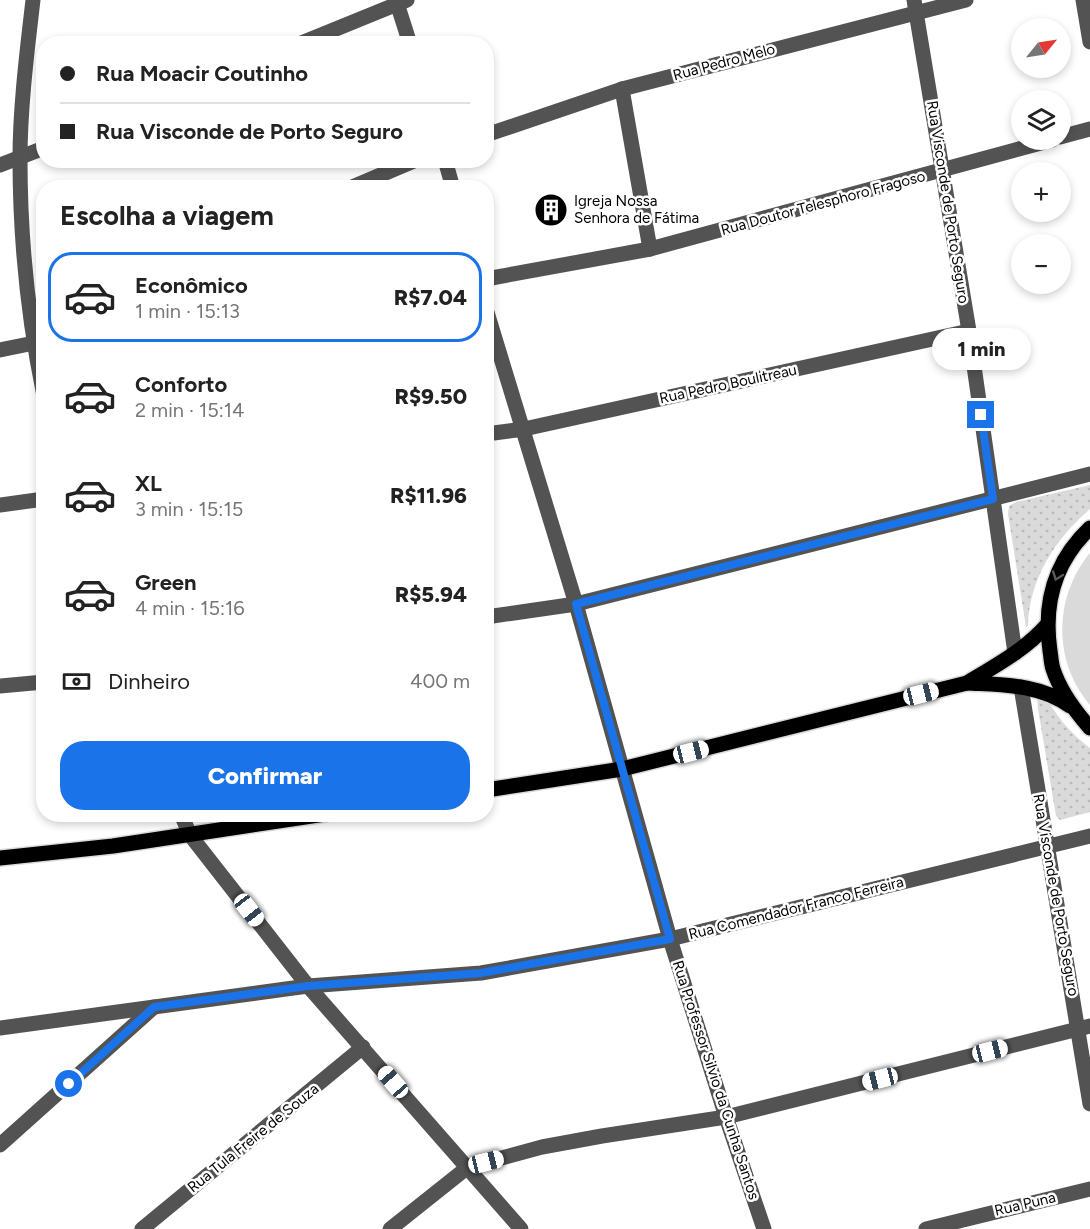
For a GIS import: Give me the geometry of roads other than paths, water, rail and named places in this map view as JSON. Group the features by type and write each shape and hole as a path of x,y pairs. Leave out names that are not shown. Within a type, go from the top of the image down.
{"main road":[{"path":"1073,709 1053,669 1047,625 1051,594 1061,566 1078,540 1090,528"},
{"path":"494,789 622,769 967,683 1029,643 1047,625"},
{"path":"967,683 1021,687 1051,694 1073,709 1090,728"},
{"path":"0,858 113,846 274,822"}],"street":[{"path":"33,0 20,158 22,245 36,330"},
{"name":"Rua Pedro Melo","path":"494,132 622,89 915,6 966,0"},
{"path":"1083,0 1090,42"},
{"path":"318,36 400,1 408,36"},
{"name":"Rua Visconde de Porto Seguro","path":"915,6 969,331 1015,653"},
{"path":"622,89 650,249"},
{"path":"1071,134 1090,129"},
{"name":"Rua Doutor Telesphoro Fragoso","path":"494,278 650,249 1017,150"},
{"path":"0,165 36,151"},
{"path":"369,180 397,168"},
{"name":"Rua Pedro Boulitreau","path":"494,433 524,429 969,331"},
{"name":"Rua Professor Silvio da Cunha Santos","path":"494,334 576,604 670,939 764,1229"},
{"path":"0,350 36,342"},
{"path":"494,616 576,604 1090,474"},
{"path":"0,505 36,500"},
{"path":"0,686 36,683"},
{"name":"Rua Visconde de Porto Seguro","path":"1021,687 1047,847 1084,1028 1090,1104"},
{"path":"184,822 190,835 308,986 520,1229"},
{"name":"Rua Comendador Franco Ferreira","path":"0,1029 308,986 481,973 670,939 1090,836"},
{"path":"0,1145 154,1007"},
{"path":"390,1229 468,1167 542,1147 726,1117 1084,1028"},
{"name":"Rua Tula Freire de Souza","path":"142,1229 363,1047"},
{"name":"Rua Puna","path":"926,1229 1090,1189"}],"place":[{"name":"Igreja Nossa Senhora de Fátima","path":"551,210"}]}
